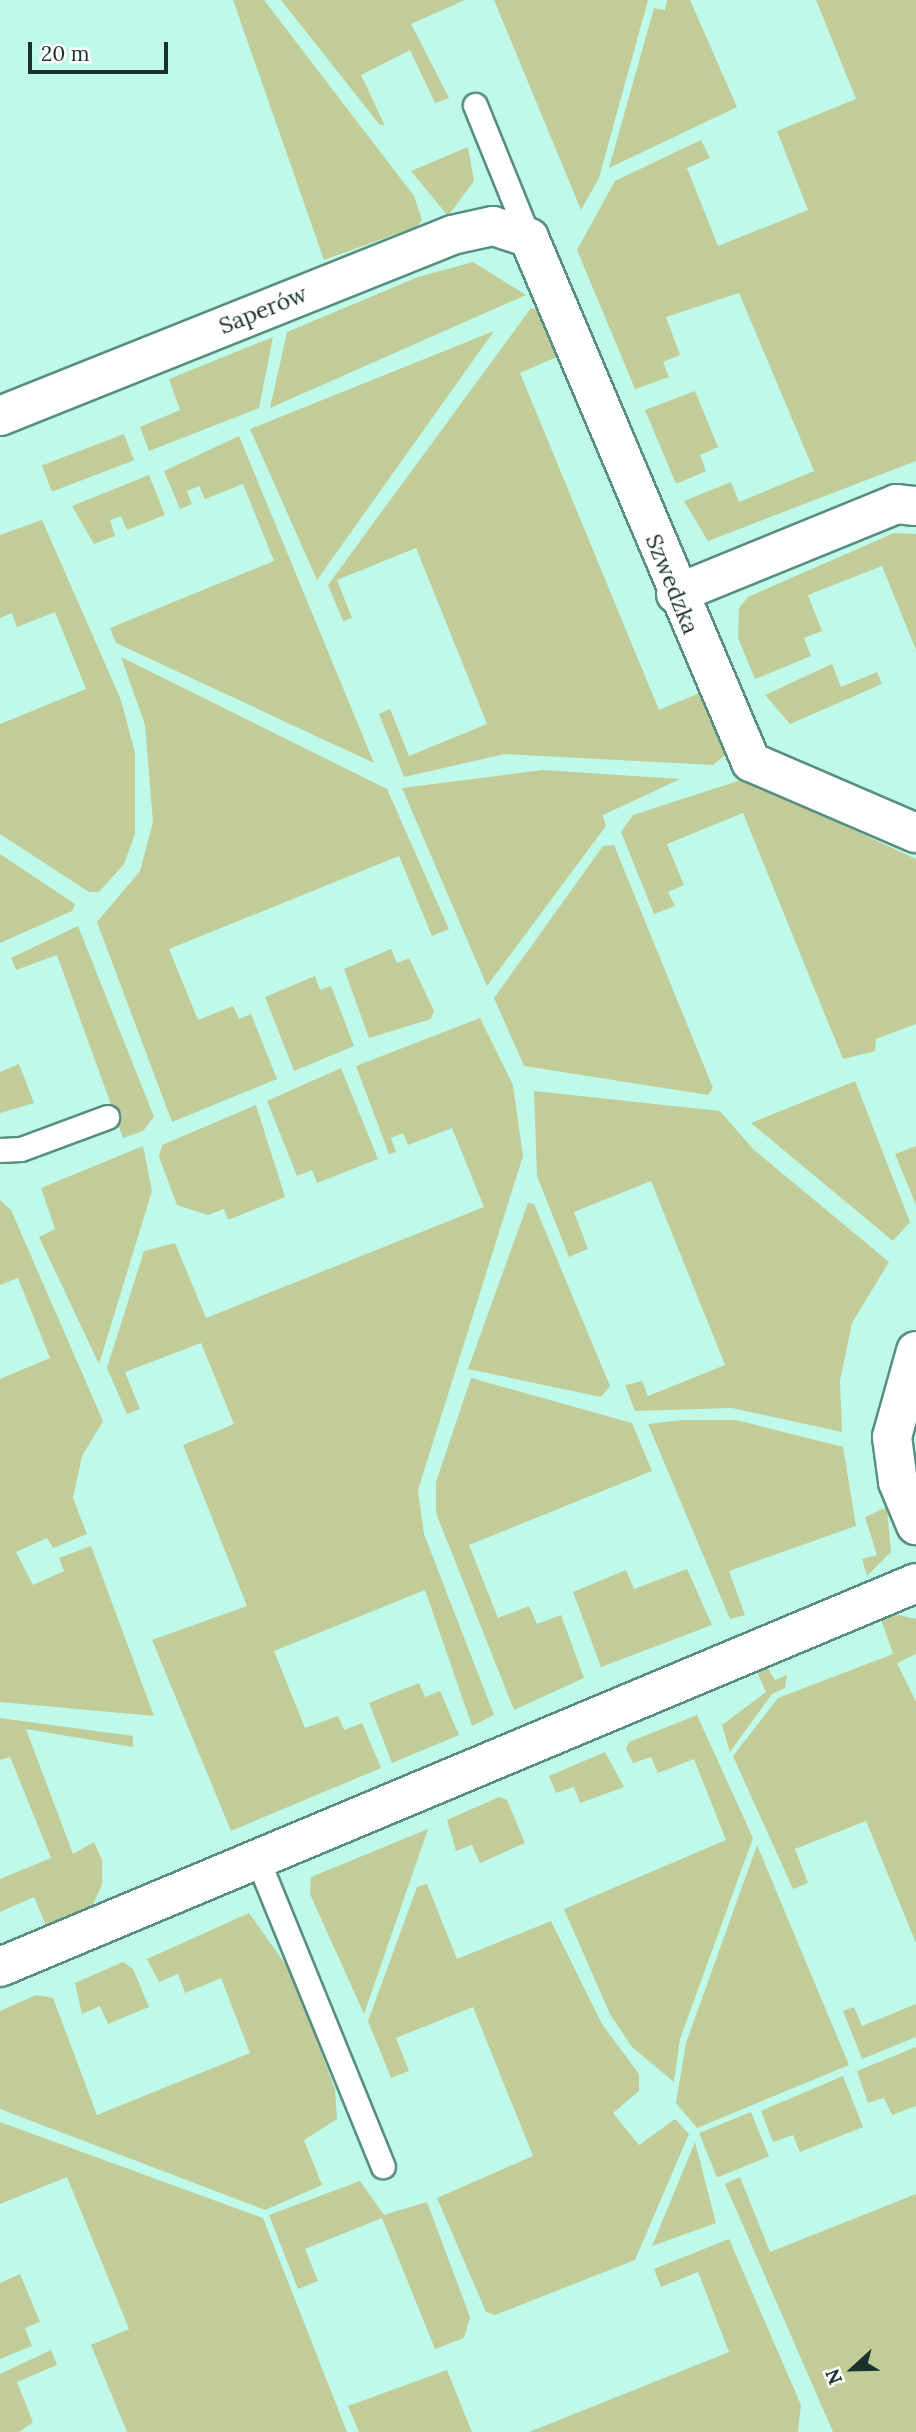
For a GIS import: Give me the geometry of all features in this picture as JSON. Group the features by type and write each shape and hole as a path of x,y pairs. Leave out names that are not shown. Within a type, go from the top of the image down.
{"street":[{"name":"Saperów","path":"0,416 452,234 493,226 528,238"},
{"name":"Szwedzka","path":"528,238 676,594 751,762 916,833"},
{"path":"676,594 896,504 916,506"},
{"path":"916,1351 892,1437 898,1482 916,1525"},
{"path":"0,1966 916,1583"}],"lane":[{"path":"475,105 528,238"},
{"path":"0,1150 21,1149 107,1117"},
{"path":"257,1858 383,2166"}],"green space":[{"path":"233,0 264,0 414,196 422,220 418,226 324,260"},
{"path":"281,0 465,0 411,24 449,98 435,103 410,50 361,75 385,126 379,124"},
{"path":"494,0 648,0 599,178 581,210"},
{"path":"667,0 690,0 737,107 609,168 654,8 665,10"},
{"path":"816,0 916,0 916,461 708,541 684,501 731,482 739,502 814,471 739,293 666,317 680,355 663,362 669,377 635,389 577,250 615,181 701,140 710,158 687,168 718,246 808,210 777,131 856,99"},
{"path":"468,147 474,181 448,216 411,171"},
{"path":"473,262 526,295 270,408 287,332 418,277"},
{"path":"531,308 539,311 559,356 520,373 659,710 702,692 729,752 713,765 505,754 404,777 379,714 390,709 409,756 487,724 416,548 337,580 352,618 343,621 328,585"},
{"path":"494,331 317,580 250,429"},
{"path":"273,337 259,408 149,451 140,427 180,410 169,379"},
{"path":"695,391 718,447 700,455 706,471 676,484 645,410"},
{"path":"124,434 134,460 52,492 42,466"},
{"path":"239,436 374,763 116,643 110,628 274,561 243,484 205,499 199,486 187,491 192,504 180,509 164,471"},
{"path":"149,475 165,515 127,530 121,516 110,520 115,536 94,544 72,506"},
{"path":"42,520 121,700 135,753 135,834 124,864 99,892 89,892 0,834 0,724 86,689 55,612 17,627 12,613 0,618 0,535"},
{"path":"894,533 916,534 916,650 882,566 808,595 822,631 804,638 811,656 755,679 738,638 739,608 748,597"},
{"path":"121,657 387,789 449,929 432,936 399,856 169,949 198,1020 233,1006 239,1019 251,1014 277,1079 172,1122 97,922 140,871 153,822 145,725"},
{"path":"832,664 841,687 877,672 882,684 790,724 765,695"},
{"path":"543,770 680,779 603,815 606,826 487,986 402,788"},
{"path":"744,779 916,859 916,1024 876,1039 875,1051 843,1059 743,813 667,844 684,885 668,892 675,906 654,914 621,832 633,815"},
{"path":"614,845 713,1088 708,1095 524,1066 494,998 603,846"},
{"path":"0,854 75,904 72,911 0,943"},
{"path":"78,926 154,1117 143,1131 123,1138 57,955 16,970 11,958"},
{"path":"391,949 397,963 409,958 434,1011 431,1019 369,1038 344,969"},
{"path":"315,976 320,990 331,986 354,1046 294,1071 265,997"},
{"path":"480,1018 513,1085 523,1156 418,1490 424,1534 494,1715 472,1726 425,1590 274,1651 305,1728 338,1716 344,1730 362,1723 381,1768 231,1831 152,1640 247,1606 183,1445 234,1424 201,1343 125,1372 140,1409 127,1414 107,1368 144,1251 175,1243 206,1318 484,1207 452,1128 408,1145 403,1133 391,1138 396,1152 389,1154 356,1066"},
{"path":"19,1064 34,1103 0,1113 0,1072"},
{"path":"341,1068 378,1159 317,1183 312,1170 297,1176 267,1101"},
{"path":"855,1081 910,1222 893,1241 751,1123"},
{"path":"534,1091 720,1111 753,1149 889,1262 852,1323 840,1381 842,1432 732,1408 635,1411 625,1385 642,1381 648,1396 725,1365 651,1181 574,1212 588,1249 569,1257 537,1176"},
{"path":"256,1105 285,1197 228,1220 224,1209 208,1215 177,1205 159,1157 162,1145"},
{"path":"143,1146 152,1191 99,1364 39,1237 55,1229 41,1188"},
{"path":"916,1146 916,1205 895,1154"},
{"path":"0,1200 11,1210 103,1421 82,1456 73,1498 87,1534 53,1548 47,1538 16,1552 33,1585 64,1571 59,1558 91,1546 154,1716 0,1702 0,1379 50,1358 18,1278 0,1285"},
{"path":"528,1203 534,1204 610,1386 601,1397 468,1369"},
{"path":"471,1378 632,1423 652,1471 469,1545 498,1618 529,1606 537,1624 561,1615 584,1678 514,1710 436,1513 436,1482"},
{"path":"683,1420 736,1420 843,1447 856,1526 729,1571 745,1615 730,1619 648,1424"},
{"path":"887,1507 891,1552 867,1576 862,1559 877,1555 865,1517"},
{"path":"687,1569 712,1625 601,1667 573,1592 626,1570 634,1589"},
{"path":"899,1615 916,1619 916,1654 897,1663 916,1702 916,1943 866,1821 795,1849 808,1883 793,1889 733,1756 778,1698 893,1654 881,1619"},
{"path":"767,1667 775,1680 787,1675 785,1688 772,1694 730,1752 722,1725 766,1692 758,1674"},
{"path":"419,1683 425,1697 440,1691 459,1735 392,1763 369,1703"},
{"path":"697,1715 753,1838 680,2039 674,2082 632,2047 610,2014 564,1909 726,1840 694,1759 658,1773 651,1757 633,1763 626,1749 629,1742"},
{"path":"0,1718 133,1736 133,1747 26,1729 73,1854 94,1842 102,1860 102,1885 89,1913 49,1932 34,1897 0,1912 0,1879 51,1858 10,1757 0,1760"},
{"path":"605,1752 624,1787 580,1803 574,1787 556,1793 549,1776"},
{"path":"499,1797 507,1800 525,1843 480,1863 472,1845 456,1851 447,1820"},
{"path":"428,1829 364,2014 310,1894 311,1877"},
{"path":"757,1845 849,2065 697,2128 676,2103 686,2043"},
{"path":"427,1884 457,1959 551,1921 602,2024 639,2074 639,2091 613,2113 639,2145 675,2119 689,2134 635,2260 495,2315 486,2312 437,2198 533,2156 473,2007 396,2038 409,2071 391,2078 368,2021 417,1887"},
{"path":"249,1913 291,1972 335,2089 337,2119 304,2140 322,2185 265,2210 0,2109 0,2011 36,1995 53,1998 97,2115 250,2053 221,1978 185,1993 178,1974 159,1982 147,1959"},
{"path":"123,1962 133,1969 149,2007 108,2024 100,2006 82,2014 75,1983"},
{"path":"916,2004 916,2037 862,2059 843,2011 854,2007 862,2026"},
{"path":"916,2047 916,2106 892,2115 884,2098 868,2103 857,2071"},
{"path":"843,2076 863,2127 800,2152 793,2135 773,2142 761,2111"},
{"path":"751,2112 769,2157 717,2177 699,2133"},
{"path":"0,2122 263,2218 347,2432 127,2432 91,2345 129,2329 67,2177 0,2204"},
{"path":"695,2142 716,2223 652,2246"},
{"path":"740,2177 770,2252 916,2194 916,2432 833,2432 725,2184"},
{"path":"360,2181 384,2215 427,2202 470,2317 464,2338 435,2349 382,2218 305,2249 318,2281 298,2289 269,2215"},
{"path":"729,2239 801,2405 798,2432 529,2432 729,2352 698,2272 661,2287 654,2269"},
{"path":"20,2274 40,2322 25,2328 32,2346 0,2359 0,2283"},
{"path":"51,2350 57,2365 17,2382 33,2422 19,2432 0,2432 0,2374"},
{"path":"447,2370 472,2432 359,2432 348,2406"}]}
